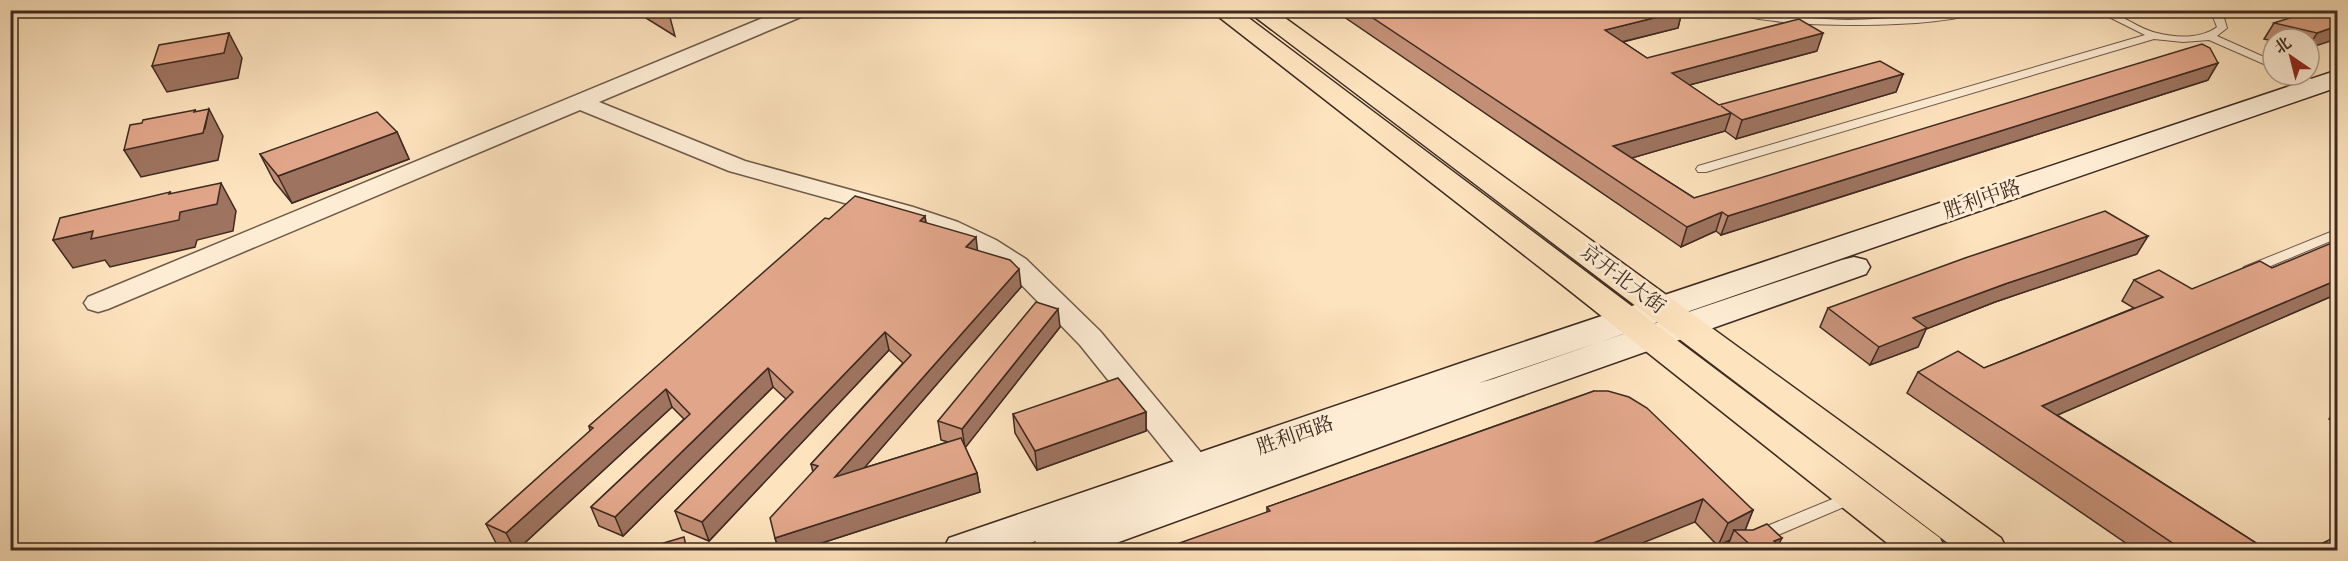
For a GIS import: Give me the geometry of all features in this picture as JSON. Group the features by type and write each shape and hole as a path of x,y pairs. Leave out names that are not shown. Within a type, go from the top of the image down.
{"main road":[{"name":"京开北大街","path":"1222,10 1656,323 1986,550"},
{"name":"京开北大街","path":"1257,10 1656,323 1854,496 1925,550"}],"street":[{"path":"98,303 801,10"},
{"name":"胜利中路","path":"1656,323 2322,84"},
{"path":"581,103 737,166 904,212 948,228 987,246 1017,265 1090,338 1197,469"},
{"name":"胜利西路","path":"964,550 1197,469 1656,323"},
{"name":"胜利西路","path":"1052,550 1656,323"}],"lane":[{"path":"1732,10 1772,19 1824,24 1896,22 1978,10"},
{"path":"2100,10 2154,36 2183,39 2210,37 2261,60"},
{"path":"2210,37 2222,28 2214,15 2238,10"},
{"path":"1702,169 2154,36"},
{"path":"2235,276 2337,233"},
{"path":"2299,249 2318,259"},
{"path":"1727,550 1854,496"}],"building":[{"path":"1361,10 1682,11 1605,30 1647,58 1799,19 1823,33 1672,73 1719,105 1880,61 1903,74 1742,120 1721,106 1731,113 1613,146 1694,198 2202,44 2210,48 2218,63 1728,216 1722,212 1687,227"},
{"path":"2314,10 2337,10 2337,26 2321,32 2321,27 2291,27 2274,23"},
{"path":"229,33 224,53 152,66 159,45"},
{"path":"209,109 203,133 124,150 130,125 142,123 143,120"},
{"path":"377,112 397,132 278,176 260,154"},
{"path":"221,183 217,204 180,212 179,220 91,239 93,231 53,240 60,218 170,192 169,194"},
{"path":"855,196 925,216 920,221 976,237 966,247 1010,260 1019,269 835,477 961,438 977,473 775,538 770,518 818,466 811,464 911,355 885,332 702,522 675,511 793,392 768,368 615,517 591,507 690,414 666,389 506,533 486,524 593,428 589,426 825,218 829,219"},
{"path":"2105,211 2148,236 1913,318 1927,328 1879,347 1828,308 1965,258"},
{"path":"2329,244 2337,248 2337,280 2042,406 2267,550 2183,550 1918,372 1958,351 1984,368 2163,297 2134,280 2159,270 2192,289 2260,261 2272,268"},
{"path":"1036,302 1058,309 962,429 938,421"},
{"path":"1118,378 1146,412 1035,451 1013,414"},
{"path":"1594,391 1608,391 1629,397 1647,408 1753,510 1728,523 1703,499 1576,550 1160,550 1270,511 1267,507"},
{"path":"1767,524 1782,538 1774,541 1784,550 1756,550 1734,530 1753,530"},
{"path":"2337,536 2337,550 2309,550"},
{"path":"684,537 687,550 640,550"}]}
